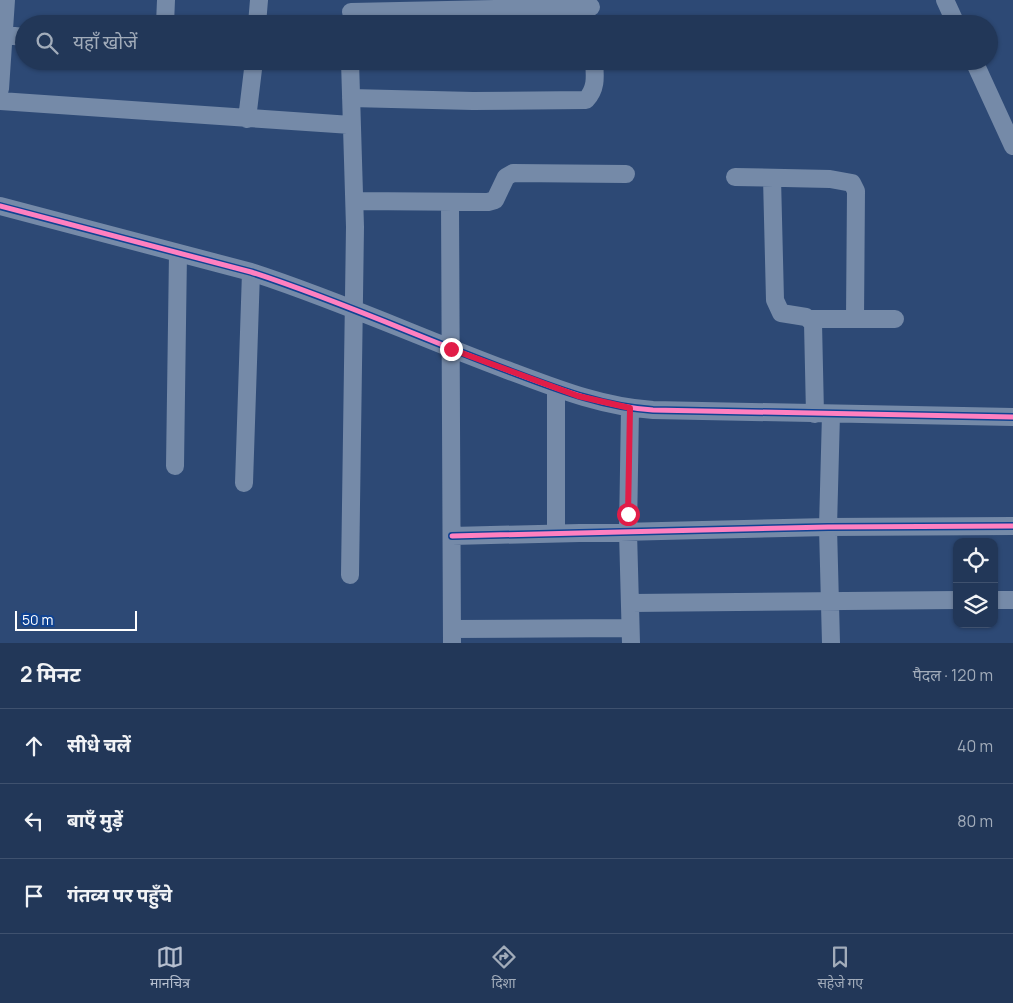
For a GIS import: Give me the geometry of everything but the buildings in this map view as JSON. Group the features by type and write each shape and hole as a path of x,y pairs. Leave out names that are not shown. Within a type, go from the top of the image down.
{"street":[{"path":"0,89 6,0"},
{"path":"165,15 166,0"},
{"path":"258,15 259,0"},
{"path":"945,0 952,15"},
{"path":"351,12 592,10"},
{"path":"4,35 15,36"},
{"path":"247,119 253,70"},
{"path":"350,70 355,201 350,575"},
{"path":"351,98 473,101 586,100 592,93 595,82 594,70"},
{"path":"978,70 1013,145"},
{"path":"0,101 351,125"},
{"path":"355,201 488,202 495,200 506,177 513,173 626,174"},
{"path":"735,177 830,179 848,181 854,186 855,319"},
{"path":"772,178 775,300 781,313 810,319 895,319"},
{"path":"450,202 452,636 630,635 631,603 628,532 630,408"},
{"path":"0,206 251,272 354,308 451,349 556,388 612,405 630,408 823,414 1013,417"},
{"path":"175,466 178,254"},
{"path":"244,483 251,272"},
{"path":"810,319 813,328 823,414 828,527 830,643"},
{"path":"556,388 556,534"},
{"path":"452,536 828,527 1013,526"},
{"path":"631,603 953,600"},
{"path":"998,600 1013,600"}],"cycle path":[{"path":"0,206 251,272 348,307 543,383 579,396 615,405 653,410 1013,417"},
{"path":"452,536 828,527 1013,526"}],"route":[{"path":"451,349 578,396 630,408 628,514"}]}
